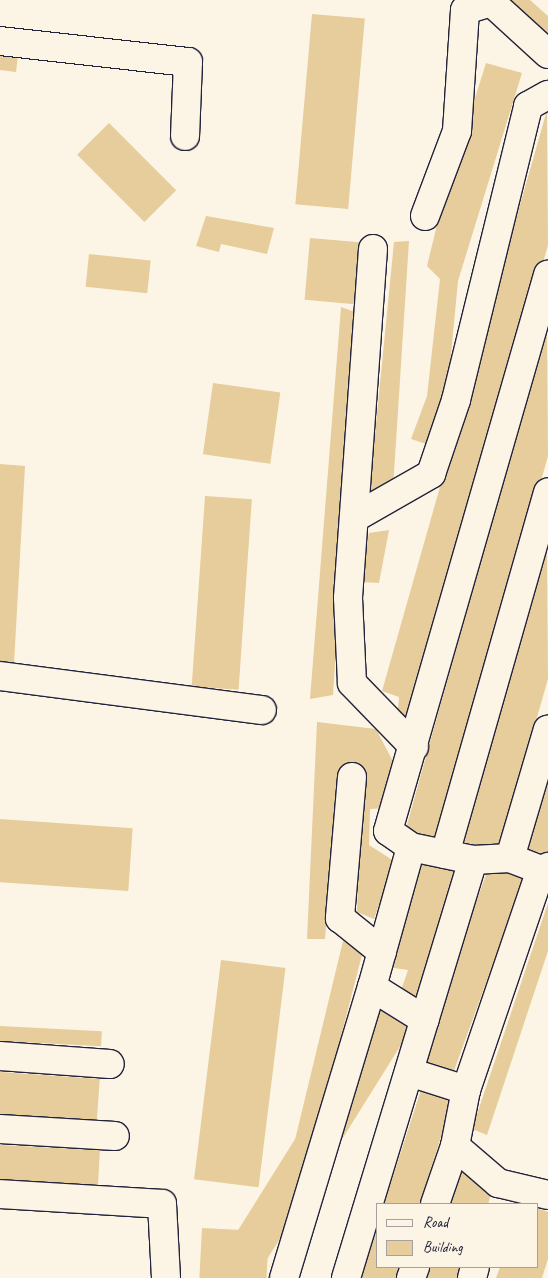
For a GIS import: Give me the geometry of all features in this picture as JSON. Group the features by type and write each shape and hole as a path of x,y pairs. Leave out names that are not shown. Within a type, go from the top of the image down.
{"lane":[{"path":"425,216 457,131 465,10 491,2 548,54"},
{"path":"0,41 188,62 185,136"},
{"path":"354,518 431,474 456,400 528,106 548,95"},
{"path":"373,249 348,598 352,683 414,747"},
{"path":"436,1203 455,1146 466,1090 544,869 510,858 473,860 411,847 388,831 414,747 548,275"},
{"path":"445,854 548,492"},
{"path":"0,676 262,710"},
{"path":"510,858 548,729"},
{"path":"352,777 340,918 382,952"},
{"path":"284,1278 372,987 411,847"},
{"path":"346,1278 473,860"},
{"path":"372,987 425,1020"},
{"path":"0,1056 110,1064"},
{"path":"409,1072 466,1090"},
{"path":"0,1129 115,1136"},
{"path":"455,1146 496,1194 548,1195"},
{"path":"0,1194 162,1204 166,1278"}],"building":[{"path":"500,0 530,0 548,16 548,44"},
{"path":"312,14 365,19 348,209 295,204"},
{"path":"0,44 19,46 16,72 0,70"},
{"path":"486,63 522,73 458,281 446,407 426,444 411,439 427,396 440,279 427,266 444,196"},
{"path":"547,110 548,245 414,723 397,719 399,697 382,691"},
{"path":"109,123 176,190 144,222 77,155"},
{"path":"206,216 274,228 267,254 221,244 219,252 196,246"},
{"path":"310,238 363,243 357,304 305,300"},
{"path":"409,241 393,488 369,495 394,242"},
{"path":"89,254 151,260 147,293 86,287"},
{"path":"341,307 358,313 333,695 310,699"},
{"path":"547,322 548,456 441,837 405,832"},
{"path":"213,383 280,392 270,464 203,454"},
{"path":"0,464 25,466 14,664 0,663"},
{"path":"205,496 252,499 239,690 192,687"},
{"path":"389,530 379,583 360,582 369,533"},
{"path":"547,547 548,679 499,849 462,842"},
{"path":"317,722 376,729 397,769 387,808 370,809 369,845 394,861 374,919 357,912 362,767 340,767 325,939 307,939"},
{"path":"548,775 548,854 525,850"},
{"path":"0,819 133,828 128,891 0,882"},
{"path":"420,859 454,870 420,1004 398,999 408,970 387,967"},
{"path":"491,861 526,874 453,1074 418,1061"},
{"path":"548,903 548,951 487,1135 472,1129"},
{"path":"343,941 364,947 311,1153 294,1144"},
{"path":"221,960 286,968 259,1187 194,1179"},
{"path":"380,1003 414,1024 262,1267 228,1246"},
{"path":"0,1026 102,1031 101,1046 0,1041"},
{"path":"0,1072 100,1079 96,1126 0,1119"},
{"path":"421,1090 453,1098 420,1203 384,1203"},
{"path":"0,1145 100,1150 98,1188 0,1183"},
{"path":"460,1170 492,1190 488,1203 448,1203"},
{"path":"538,1208 548,1212 548,1259 542,1278 496,1278 500,1268 538,1268"},
{"path":"376,1227 376,1268 401,1268 397,1278 360,1278"},
{"path":"202,1228 269,1232 266,1278 199,1278"},
{"path":"427,1268 468,1268 464,1278 423,1278"}]}
